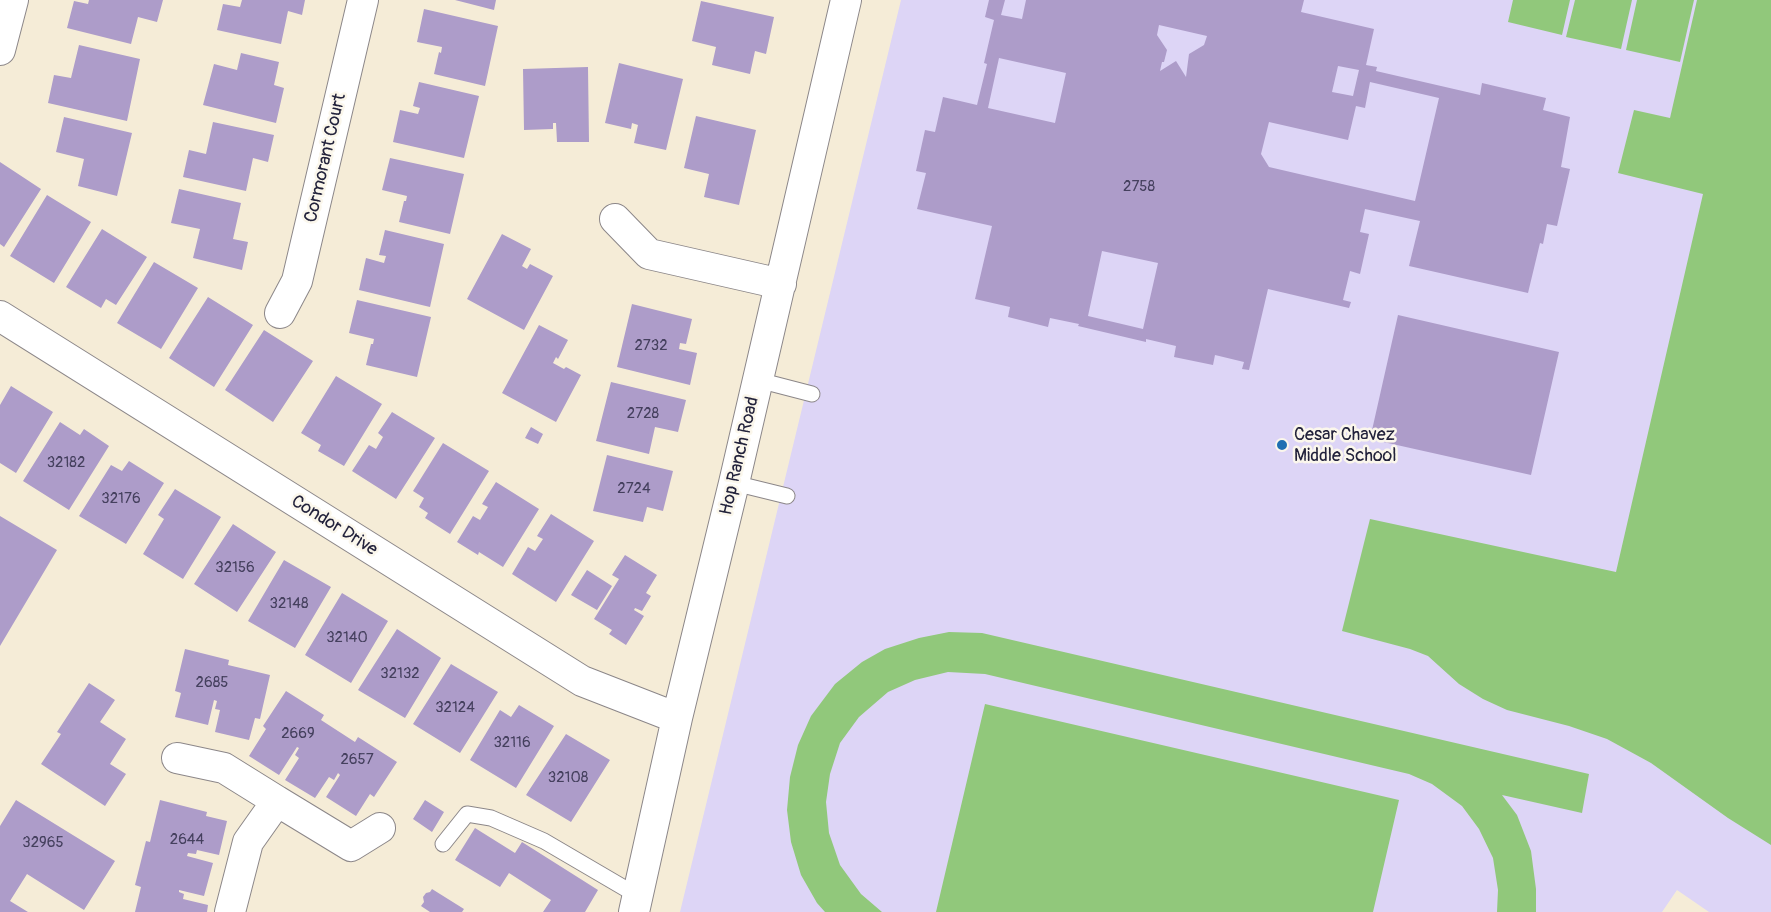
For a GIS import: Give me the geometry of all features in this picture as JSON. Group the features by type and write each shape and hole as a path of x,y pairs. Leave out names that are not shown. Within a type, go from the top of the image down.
{"street":[{"path":"0,50 13,0"},
{"name":"Cormorant Court","path":"280,313 297,281 363,0"},
{"name":"Hop Ranch Road","path":"636,904 677,718 846,0"},
{"path":"615,219 649,254 781,284"},
{"name":"Condor Drive","path":"0,316 582,681 677,718"},
{"path":"177,758 224,768 351,846 380,828"},
{"path":"230,912 248,842 277,801"}],"lane":[{"path":"758,380 812,394"},
{"path":"734,483 787,496"},
{"path":"443,844 467,814 491,818 544,841 636,904"}],"shaded area":[{"name":"Cesar Chavez Middle School","path":"901,0 1771,0 1771,912 1709,912 1677,890 1662,912 680,912"}],"green space":[{"path":"1513,0 1570,0 1562,35 1508,22"},
{"path":"1575,0 1632,0 1621,49 1566,37"},
{"path":"1637,0 1694,0 1680,62 1626,50"},
{"path":"1697,0 1771,0 1771,845 1728,818 1651,763 1607,739 1569,726 1507,710 1459,684 1428,656 1342,631 1370,519 1616,572 1703,194 1618,173 1634,110 1670,118"},
{"path":"949,632 982,633 1589,774 1582,813 1502,795 1517,815 1531,851 1536,889 1536,912 1497,912 1498,890 1493,858 1479,829 1462,806 1432,784 1409,774 985,674 948,672 915,680 888,692 859,717 840,743 830,774 826,802 829,833 840,865 861,894 882,912 825,912 817,903 801,875 791,842 787,810 790,777 798,745 811,716 835,684 862,662 885,649 919,638"},
{"path":"985,704 1399,800 1373,912 936,912"}],"building":[{"path":"89,0 163,0 157,22 138,17 131,44 67,28 74,1 88,4"},
{"path":"242,0 305,0 302,15 288,11 281,44 217,30 223,4 240,7"},
{"path":"455,0 496,0 494,10"},
{"path":"989,0 1005,0 1001,15 1022,19 1026,0 1304,0 1301,12 1374,29 1366,65 1377,67 1376,71 1480,95 1482,83 1546,98 1543,110 1570,117 1561,167 1570,169 1557,226 1547,224 1528,293 1409,266 1420,221 1365,209 1360,232 1369,234 1360,274 1350,271 1343,300 1351,302 1349,308 1268,289 1249,370 1242,369 1244,362 1215,355 1213,365 1174,357 1176,346 1146,339 1146,342 1078,326 1079,324 1050,318 1048,327 1008,317 1010,307 975,299 992,226 917,209 926,173 916,171 925,130 935,132 943,97 977,105 994,20 985,17","holes":["1159,25 1207,36 1204,45 1189,54 1186,77 1176,61 1160,71 1167,50 1157,35","999,58 1066,73 1055,123 988,108","1338,66 1359,70 1353,96 1332,92","1370,82 1439,98 1415,201 1269,167 1261,154 1269,122 1348,140 1356,106 1365,108","1102,251 1158,263 1143,329 1088,316"]},
{"path":"701,1 774,17 766,54 755,51 750,74 712,65 716,47 692,41"},
{"path":"424,9 498,26 485,86 434,74 442,47 417,42"},
{"path":"79,45 140,59 127,121 48,103 54,75 71,78"},
{"path":"241,53 279,62 274,85 284,88 276,123 203,105 214,64 237,70"},
{"path":"619,63 683,79 666,150 634,143 638,125 632,123 631,129 605,123"},
{"path":"588,67 589,142 557,142 556,123 553,123 553,129 524,130 523,69"},
{"path":"419,82 479,96 464,158 393,142 400,110 418,114 420,108 413,106"},
{"path":"696,116 756,130 739,205 704,197 709,174 684,168"},
{"path":"64,117 132,133 117,196 78,186 84,159 56,152"},
{"path":"213,122 274,135 268,162 253,158 246,191 183,177 189,150 206,154"},
{"path":"390,158 464,174 450,234 399,222 407,196 382,190"},
{"path":"0,162 41,189 4,247 0,244"},
{"path":"179,189 241,203 233,239 248,242 242,270 193,258 200,229 171,223"},
{"path":"47,195 91,222 54,283 10,256"},
{"path":"102,229 147,257 116,305 106,299 101,308 66,287"},
{"path":"385,230 444,244 430,307 359,290 366,258 384,263 386,256 379,255"},
{"path":"502,234 531,249 522,266 527,269 530,264 553,276 524,330 467,299"},
{"path":"154,262 198,288 161,349 117,323"},
{"path":"208,297 253,325 214,387 169,358"},
{"path":"357,300 431,317 417,377 366,365 374,339 349,333"},
{"path":"632,304 692,319 686,344 680,343 679,349 697,353 690,385 617,367"},
{"path":"1398,315 1559,352 1531,475 1370,439"},
{"path":"539,325 568,340 558,359 556,357 553,363 581,375 556,422 502,393"},
{"path":"264,330 313,361 273,422 225,390"},
{"path":"336,376 382,404 344,466 318,451 321,445 301,433"},
{"path":"611,382 686,400 678,432 655,427 649,454 596,441"},
{"path":"11,386 53,412 16,473 0,463 0,405"},
{"path":"392,412 435,438 396,499 352,471 369,445 376,449 383,437 378,433"},
{"path":"60,422 80,435 84,429 109,446 69,510 23,481"},
{"path":"531,427 543,434 538,444 525,438"},
{"path":"443,443 489,471 450,534 425,518 428,513 419,507 424,498 413,491"},
{"path":"607,455 673,471 663,511 647,507 643,522 593,511"},
{"path":"129,461 164,483 126,544 79,516 111,465 122,471"},
{"path":"496,482 539,509 503,567 457,542 473,516 480,520 488,507 482,504"},
{"path":"175,489 221,517 183,579 143,554 164,519 158,515"},
{"path":"551,514 594,541 556,602 512,574 528,547 535,551 543,539 537,536"},
{"path":"0,516 57,550 0,646"},
{"path":"233,524 276,552 237,612 194,584"},
{"path":"625,555 657,575 646,593 651,596 642,611 635,608 634,610 644,616 626,645 609,634 612,630 594,619 619,579 612,575"},
{"path":"284,560 331,587 295,648 248,621"},
{"path":"587,570 612,586 597,610 571,595"},
{"path":"342,593 388,621 351,683 305,655"},
{"path":"397,629 441,658 405,718 358,690"},
{"path":"185,649 229,660 228,665 270,675 260,719 255,718 249,740 215,732 220,710 215,709 217,701 214,700 208,725 175,717 181,693 175,691"},
{"path":"451,664 498,692 460,753 413,724"},
{"path":"89,683 115,700 100,722 126,739 110,764 126,774 105,806 41,764 61,734 57,732"},
{"path":"286,691 324,715 321,720 355,742 358,737 397,762 374,797 370,794 356,816 326,797 340,775 338,773 334,780 329,777 315,798 285,780 299,758 295,755 299,748 297,747 279,775 249,756 266,729 263,726"},
{"path":"519,705 554,726 516,788 470,760 500,710 511,717"},
{"path":"566,734 610,760 571,822 526,795"},
{"path":"16,800 115,861 84,910 27,874 10,901 28,912 0,912 0,826"},
{"path":"160,800 207,812 206,816 227,821 219,855 197,850 196,854 188,853 187,856 213,863 204,896 179,890 184,894 183,899 208,905 207,912 135,912 141,887 135,885 146,841 150,842"},
{"path":"425,800 444,812 432,832 413,819"},
{"path":"475,828 515,853 522,842 598,890 585,912 543,912 551,900 509,873 500,887 455,860"},
{"path":"432,889 464,909 462,912 430,912 421,906 424,902 423,897"}],"place":[{"name":"Cesar Chavez Middle School","path":"1282,445"}]}
